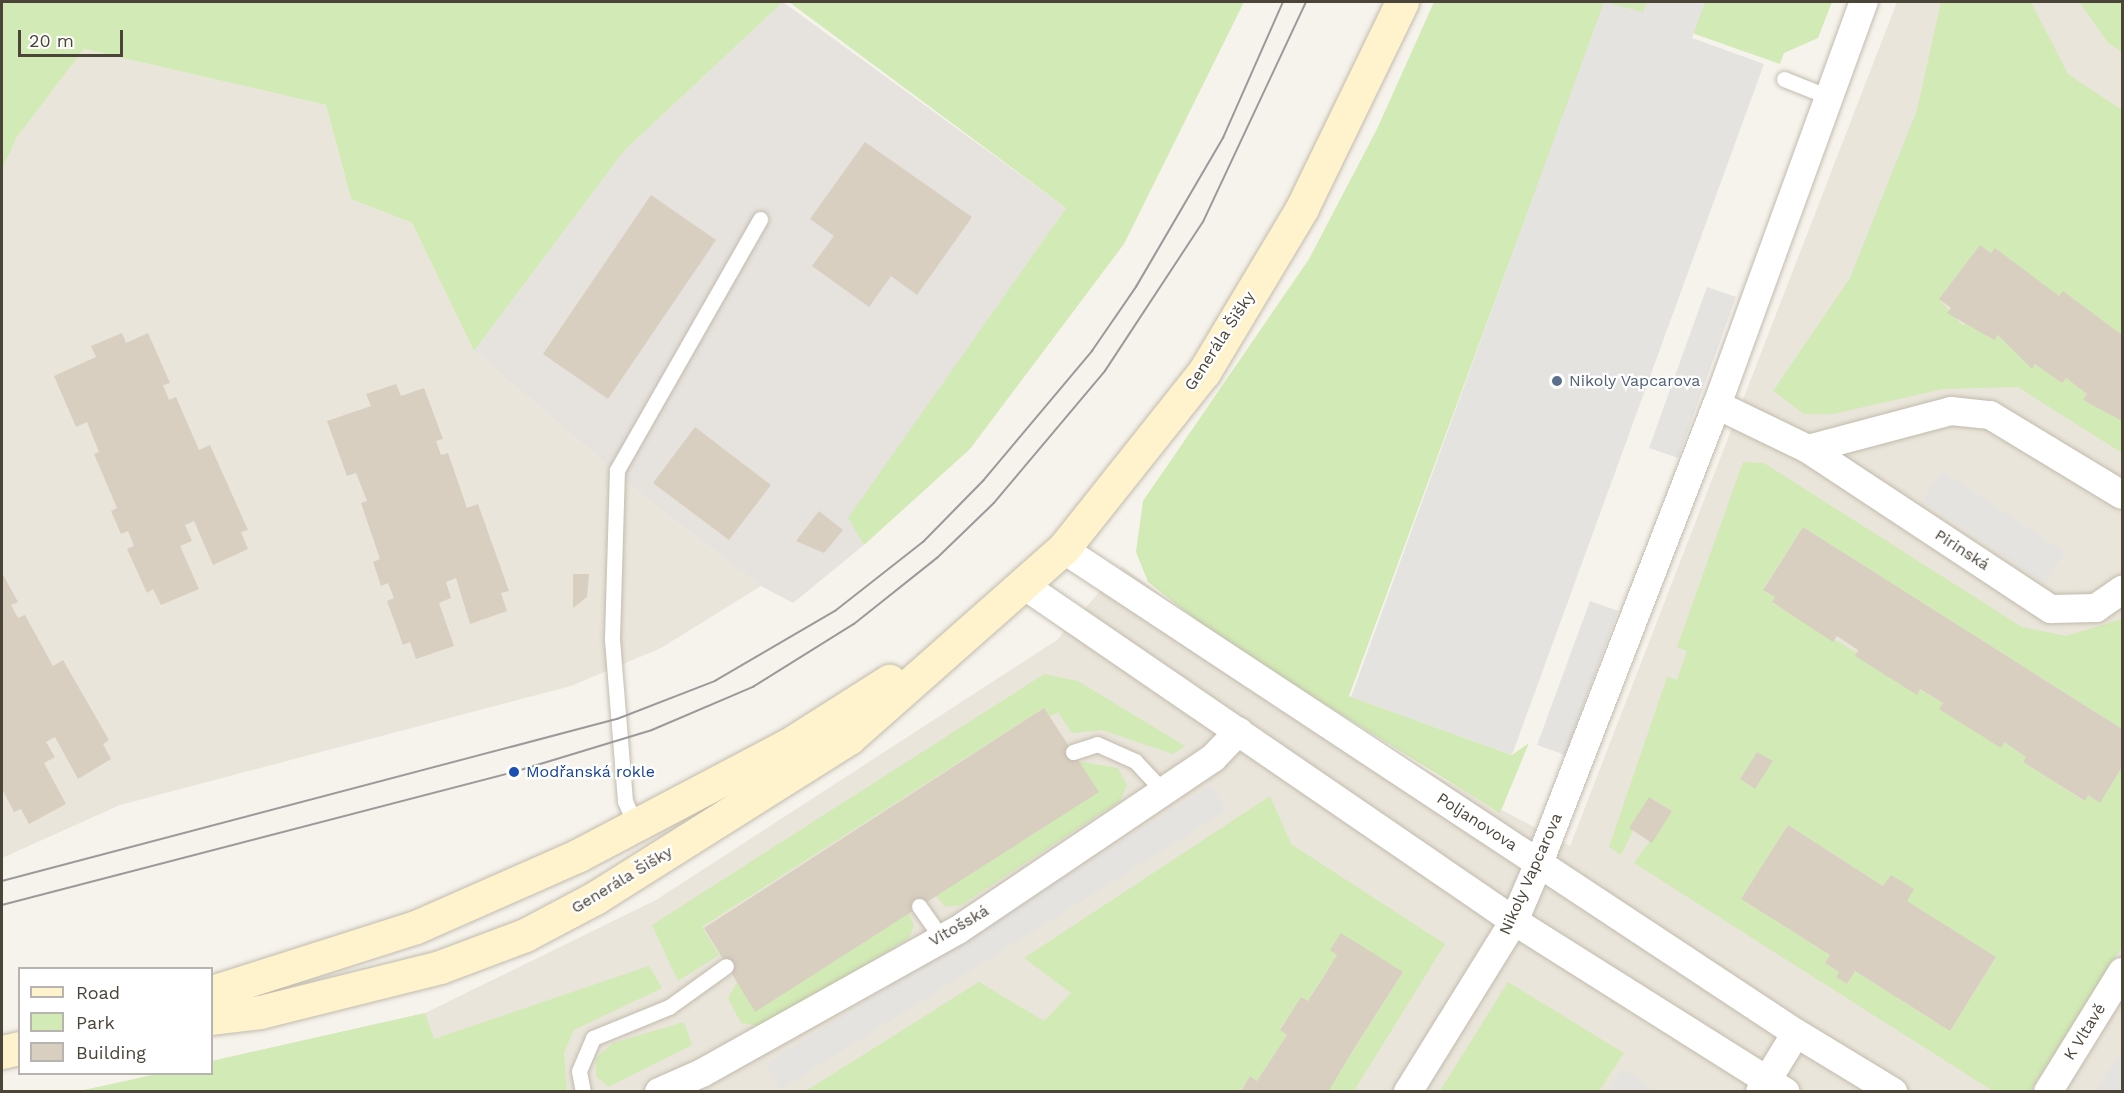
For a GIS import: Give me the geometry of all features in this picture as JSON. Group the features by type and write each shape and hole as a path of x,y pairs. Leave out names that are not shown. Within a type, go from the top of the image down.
{"main road":[{"name":"Generála Šišky","path":"213,1018 260,1012 440,967 525,935 595,898 849,738 1025,586 1063,549 1204,372 1302,208 1400,4"},
{"name":"Generála Šišky","path":"213,992 416,927 637,828 788,745 977,626"},
{"path":"2,1052 18,1048"}],"street":[{"name":"Nikoly Vapcarova","path":"1408,1092 1514,921 1539,862 1717,405 1864,2"},
{"name":"Pirinská","path":"1717,405 1808,449 2051,609 2096,608 2122,590"},
{"path":"1808,449 1950,411 1990,415 2122,495"},
{"name":"Poljanovova","path":"1063,549 1796,1033 1893,1092"},
{"path":"1025,586 1514,921 1771,1088 1796,1033"},
{"name":"Vitošská","path":"659,1092 702,1073 941,937 1164,792 1213,758 1239,731"},
{"name":"K Vltavě","path":"2048,1092 2122,972"}],"lane":[{"path":"1784,79 1829,97"},
{"path":"637,828 625,801 614,682 617,470 760,219"},
{"path":"1073,752 1097,744 1135,761 1164,792"},
{"path":"919,906 941,937"},
{"path":"583,1092 579,1071 593,1038 669,1007 726,966"}],"shaded area":[{"path":"783,2 1066,208 849,518 864,545 793,603 761,586 647,499 474,351 624,151"},
{"name":"Nikoly Vapcarova","path":"1604,2 1643,12 1647,2 1705,2 1692,38 1764,64 1512,755 1351,697"},
{"path":"1897,2 2079,2 2108,43 2122,52 2122,1091 79,1092 153,1075 213,1075 213,1061 425,1013 656,900 1057,640 1122,566 1223,641 1424,769 1570,846"},
{"path":"84,49 326,105 351,199 412,223 474,351 647,499 761,586 661,648 571,686 120,805 2,858 2,170 17,137"},
{"path":"1707,287 1736,297 1678,458 1649,448"},
{"path":"1942,471 2065,552 2045,583 1922,501"},
{"path":"1590,601 1618,611 1565,755 1537,745"},
{"path":"1211,785 1227,810 781,1089 765,1064"},
{"path":"2122,1051 2122,1091 2095,1091"},
{"path":"1622,1069 1658,1091 1608,1091"}],"green space":[{"path":"2,2 783,2 624,151 474,351 412,223 351,199 326,105 84,49 17,137 2,170"},
{"path":"789,2 1244,2 1124,244 970,449 864,545 848,518 1066,208"},
{"path":"1434,2 1832,2 1818,38 1784,53 1780,64 1672,26 1584,60 1349,696 1512,755 1529,743 1500,813 1223,641 1148,582 1136,552 1143,501 1309,259 1377,129"},
{"path":"1941,2 2031,2 2068,74 2122,110 2122,335 2064,292 2059,296 1980,245 1939,299 1963,326 1967,321 1994,340 1998,335 2032,368 2035,364 2062,383 2066,378 2087,394 2084,400 2122,421 2122,453 2018,387 1943,389 1833,414 1804,414 1773,391 1850,278 1917,110"},
{"path":"2079,2 2122,2 2122,52 2108,43"},
{"path":"1743,462 1764,463 2022,627 2066,636 2122,619 2122,729 1803,527 1763,589 1775,597 1772,603 1943,703 1940,709 2001,747 2004,742 2026,757 2023,762 2084,801 2088,795 2100,803 2122,767 2122,947 2030,1091 1993,1091 1634,863 1672,811 1650,797 1621,855 1609,847 1667,677 1677,680 1687,651 1677,647","holes":["1757,752 1772,761 1755,788 1740,779","1788,825 1996,958 1950,1031 1855,971 1847,984 1836,977 1839,972 1825,963 1830,955 1741,899"]},
{"path":"1044,674 1078,681 1185,746 1173,754 1102,730 1072,733 1058,712 1049,717 1042,709 702,927 719,955 678,981 652,925"},
{"path":"1076,761 1118,768 1127,785 1120,801 961,905 946,907 934,894"},
{"path":"1270,796 1291,844 1445,944 1354,1091 1328,1091 1403,972 1337,955 1308,1001 1301,997 1280,1029 1287,1035 1257,1081 1250,1076 1241,1091 804,1092 979,982 1044,1021 1071,993 1024,958"},
{"path":"907,908 914,926 909,938 766,1027 741,1023 728,998 737,982"},
{"path":"649,966 662,988 574,1030 564,1053 567,1091 79,1091 152,1075 213,1075 213,1061 425,1013 434,1039"},
{"path":"1508,982 1624,1053 1599,1091 1440,1091"},
{"path":"684,1022 692,1045 608,1087 596,1076 596,1058 613,1043"}],"building":[{"path":"865,142 972,217 917,295 891,276 869,307 812,266 834,236 810,219"},
{"path":"651,195 716,240 608,399 543,354"},
{"path":"1980,245 1991,253 1995,248 2059,296 2063,291 2122,335 2122,421 2083,400 2087,394 2066,378 2062,383 2035,364 2032,369 1998,335 1994,340 1947,313 1951,308 1939,299"},
{"path":"122,333 126,343 148,333 170,383 163,385 169,400 176,397 199,450 210,445 248,530 241,532 248,549 213,565 194,521 185,525 192,541 180,546 199,589 161,605 153,589 147,593 127,549 134,546 128,531 121,534 111,511 117,508 94,454 99,452 87,422 76,427 54,376 96,357 91,346"},
{"path":"396,384 401,396 424,388 443,439 436,441 441,455 448,453 467,508 478,504 509,591 501,593 507,611 470,624 456,578 446,582 451,598 439,603 454,646 416,659 410,642 403,645 387,601 394,598 388,583 381,586 373,562 380,559 361,503 367,501 356,473 347,476 327,421 371,406 366,394"},
{"path":"695,427 771,485 729,540 653,483"},
{"path":"819,511 843,530 824,553 796,541"},
{"path":"1803,527 2122,729 2122,767 2100,803 2088,795 2085,801 2023,762 2026,757 2004,742 2001,748 1939,709 1943,703 1920,689 1917,695 1855,656 1858,650 1837,636 1833,642 1772,602 1775,597 1763,590"},
{"path":"2,573 18,602 11,605 18,618 25,615 53,666 63,660 109,740 103,744 111,759 78,779 55,737 46,742 55,757 44,763 66,804 29,824 21,809 14,812 2,789"},
{"path":"573,574 589,574 587,597 573,608"},
{"path":"1044,708 1099,792 755,1012 704,928"},
{"path":"1757,752 1773,761 1755,789 1740,779"},
{"path":"1649,797 1672,811 1652,843 1629,828"},
{"path":"1788,825 1883,886 1891,875 1914,889 1907,901 1996,957 1950,1031 1855,971 1847,984 1836,977 1839,972 1825,963 1830,955 1741,899"},
{"path":"1341,933 1403,972 1328,1092 1241,1092 1250,1076 1257,1081 1287,1035 1280,1030 1301,997 1308,1001 1324,976 1337,955 1330,950"}],"tram line":[{"path":"2,881 617,719 715,681 835,611 923,542 983,481 1092,351 1136,287 1223,138 1283,2"},
{"path":"2,905 514,772 652,730 753,687 854,624 937,558 994,503 1105,371 1203,222 1306,2"}],"place":[{"name":"Nikoly Vapcarova","path":"1557,381"},
{"name":"Modřanská rokle","path":"514,772"}]}
